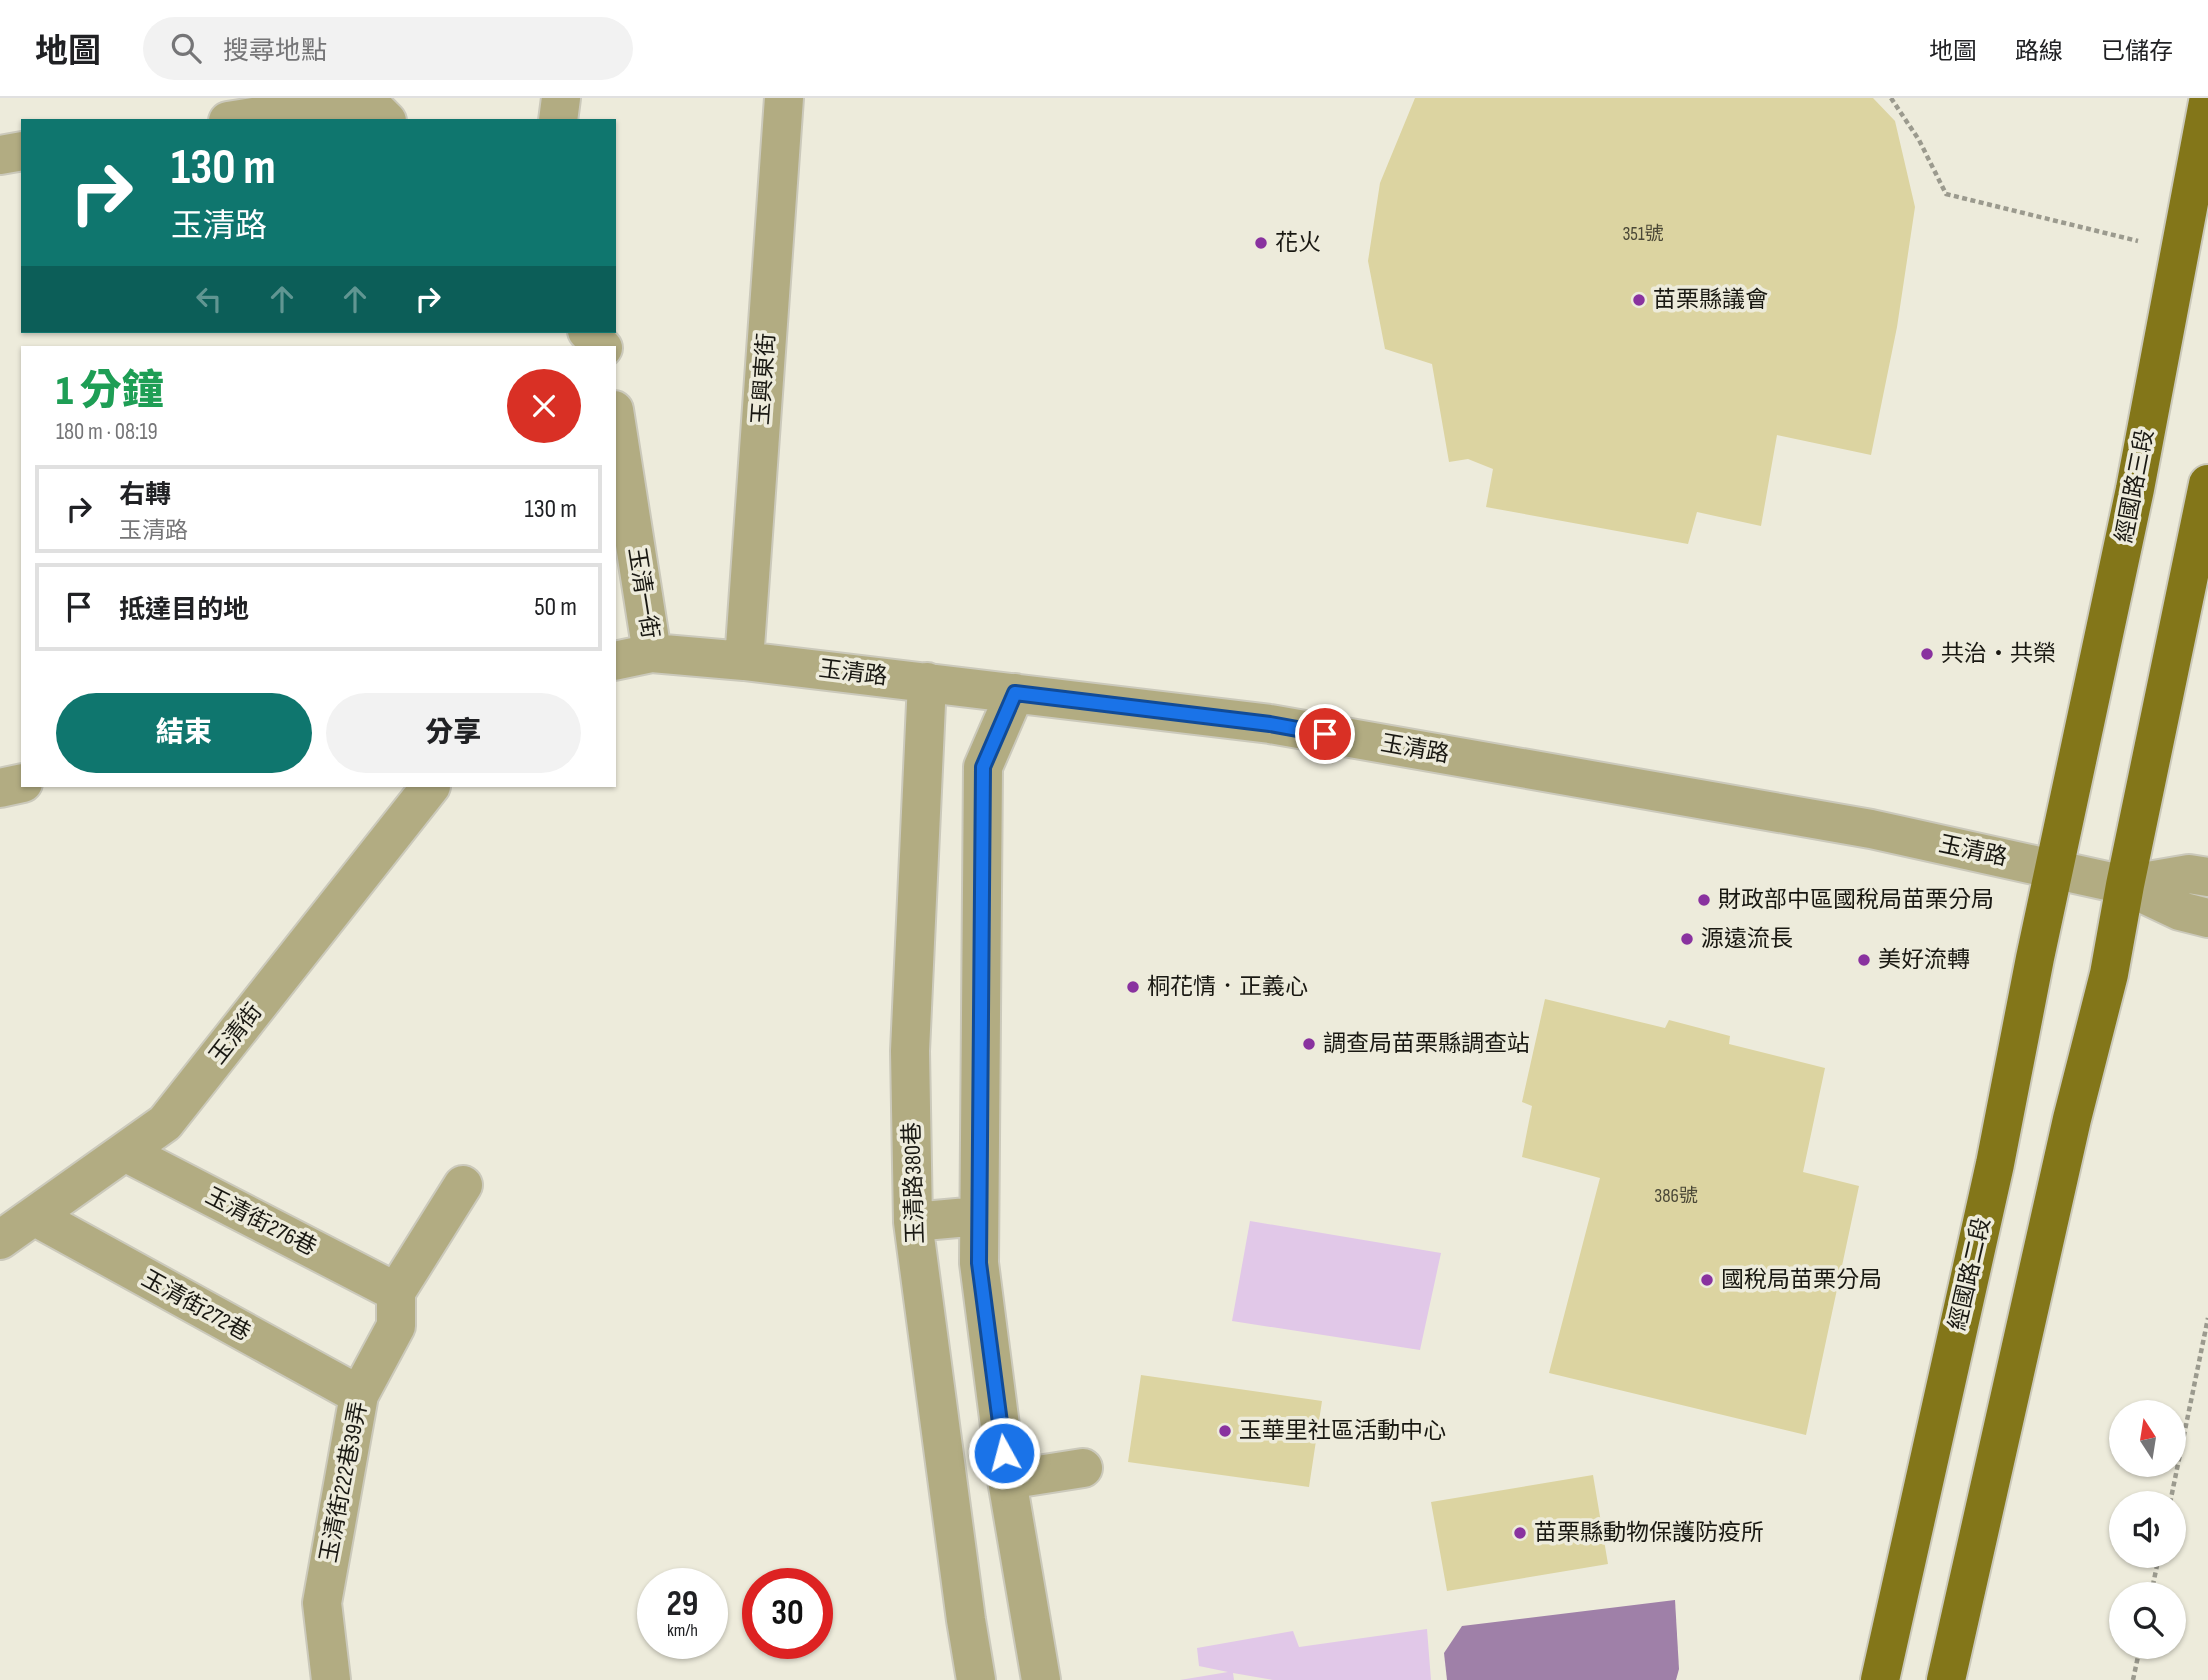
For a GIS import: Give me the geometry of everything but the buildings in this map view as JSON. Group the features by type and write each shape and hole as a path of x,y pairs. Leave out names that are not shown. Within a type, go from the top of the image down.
{"main road":[{"name":"經國路三段","path":"2056,868 2135,489 2208,102"},
{"path":"1945,1680 2072,1119 2109,974 2208,484"},
{"name":"經國路二段","path":"1880,1680 1994,1164 2035,958 2056,868"}],"street":[{"path":"558,119 561,98"},
{"name":"玉興東街","path":"744,661 784,98"},
{"path":"237,119 311,103 376,110 385,119"},
{"path":"0,155 21,152"},
{"path":"589,333 601,346"},
{"name":"玉清一街","path":"616,423 652,653"},
{"name":"玉清路","path":"616,661 652,653 744,661 1270,724 1871,829 2125,885"},
{"name":"玉清路380巷","path":"927,682 910,1051 913,1222 976,1680"},
{"path":"1015,693 983,767 979,1263 1007,1480 1041,1680"},
{"path":"0,788 21,783"},
{"name":"玉清街","path":"0,1240 166,1123 430,787"},
{"path":"2125,885 2203,875"},
{"path":"2125,885 2199,916"},
{"name":"玉清街276巷","path":"125,1152 396,1292"},
{"path":"396,1292 463,1185"},
{"name":"玉清街272巷","path":"34,1216 359,1395"},
{"path":"913,1222 979,1216"},
{"name":"玉清街222巷39弄","path":"331,1680 322,1603 359,1395 396,1326 396,1292"},
{"path":"1007,1480 1083,1468"}],"path":[{"path":"1892,98 1919,140 1947,194 2138,241"},
{"path":"2172,1491 2208,1318"},
{"path":"2133,1680 2137,1659"}],"shaded area":[{"path":"1250,1221 1441,1253 1420,1350 1232,1321"},
{"path":"1675,1600 1679,1669 1676,1680 1447,1680 1444,1653 1462,1626"},
{"path":"1427,1629 1431,1680 1273,1680 1233,1673 1234,1680 1180,1680 1228,1672 1199,1666 1197,1648 1293,1631 1299,1647"}],"place":[{"name":"花火","path":"1261,243"},
{"name":"苗栗縣議會","path":"1639,300"},
{"name":"共治‧共榮","path":"1927,654"},
{"name":"財政部中區國稅局苗栗分局","path":"1704,900"},
{"name":"源遠流長","path":"1687,939"},
{"name":"美好流轉","path":"1864,960"},
{"name":"桐花情．正義心","path":"1133,987"},
{"name":"調查局苗栗縣調查站","path":"1309,1044"},
{"name":"國稅局苗栗分局","path":"1707,1280"},
{"name":"玉華里社區活動中心","path":"1225,1431"},
{"name":"苗栗縣動物保護防疫所","path":"1520,1533"}],"route":[{"path":"1004,1453 979,1263 983,767 1015,693 1270,724 1325,734"}]}
